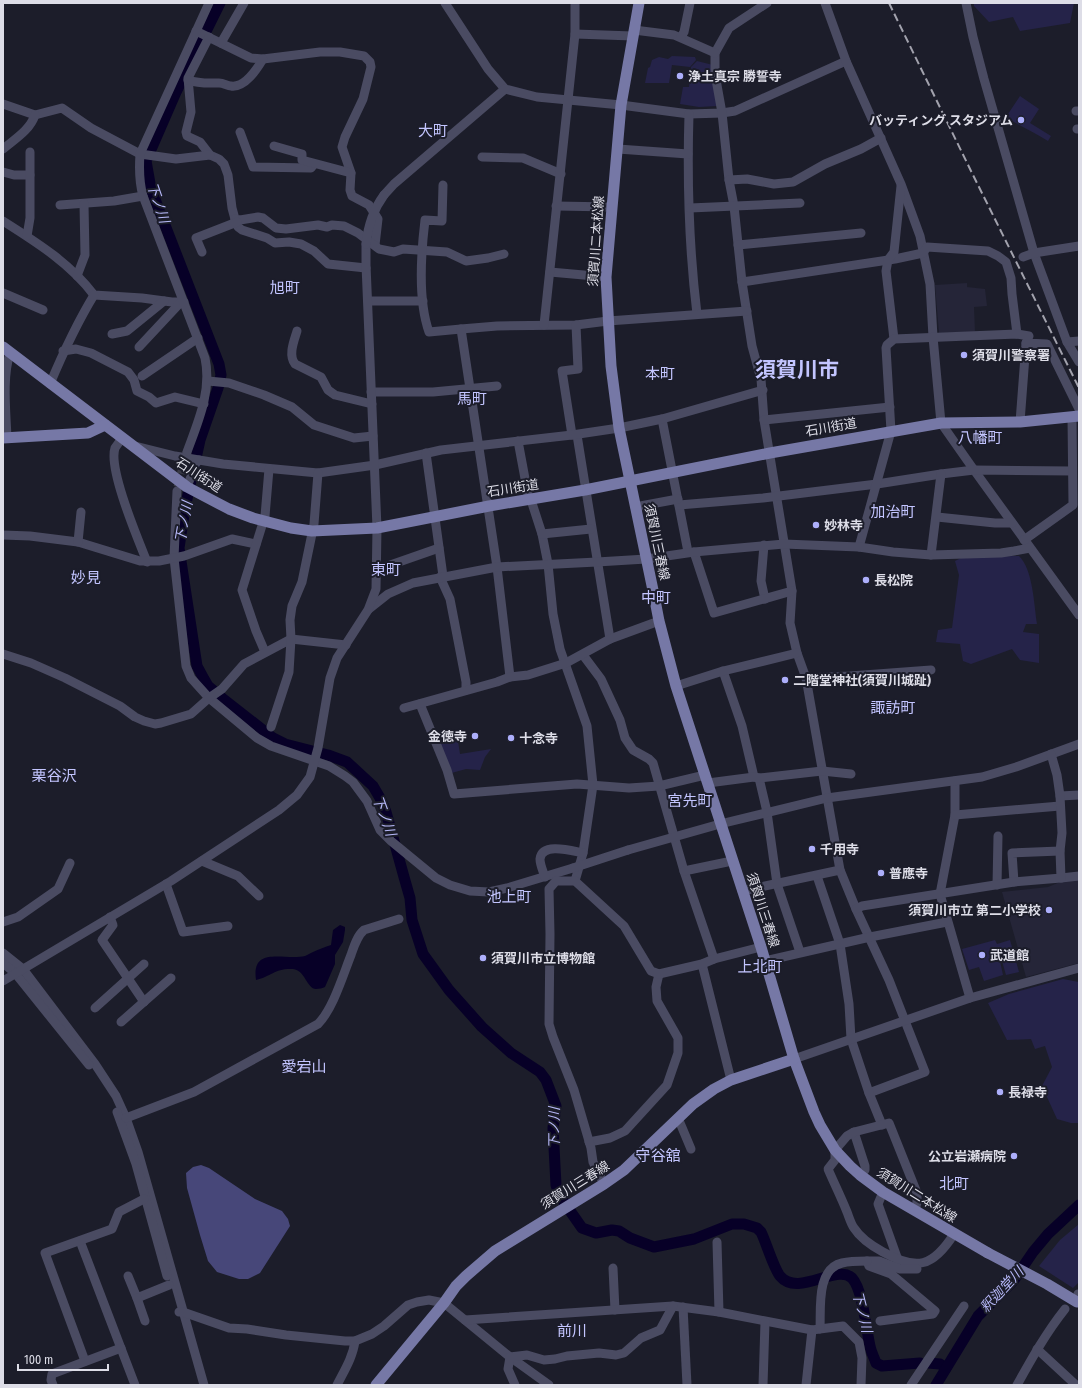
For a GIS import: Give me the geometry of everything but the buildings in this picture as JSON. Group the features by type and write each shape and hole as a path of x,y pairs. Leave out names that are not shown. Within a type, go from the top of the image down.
{"main road":[{"name":"須賀川二本松線","path":"630,480 619,428 611,366 606,277 621,105 639,3"},
{"name":"石川街道","path":"6,350 122,438 135,446 182,489 229,509 264,521 290,528 312,531 377,528 489,506 586,490 770,453 941,423 1020,422 1077,414"},
{"path":"5,438 88,433 105,425"},
{"name":"須賀川三春線","path":"379,1384 466,1276 495,1250 604,1184 624,1170 693,1104 714,1089 731,1080 794,1059 765,961 676,686 659,621 630,480"},
{"name":"須賀川二本松線","path":"794,1059 814,1112 835,1150 860,1175 883,1192 954,1234 1047,1284 1078,1298"}],"street":[{"path":"186,452 204,404 208,381 207,368 198,338 143,196 139,167 146,155 209,3"},
{"path":"221,43 244,3"},
{"path":"445,3 488,69 505,89 537,97 621,105 689,114 722,113 734,111 846,60"},
{"path":"544,325 575,34 575,3"},
{"path":"681,37 684,32 690,3"},
{"path":"767,3 729,28 715,53 716,74 722,113 729,180 734,206 742,282 752,346 763,390 762,406 764,420 792,591 790,623 797,653 806,678 840,870 906,1020 925,1072 869,1093"},
{"path":"825,3 846,60 901,184 920,236 930,284 941,423 1079,615"},
{"path":"966,3 984,79 1034,253 1067,342 1079,362"},
{"path":"197,31 251,58 262,59 320,52 340,52 364,56 370,62 371,67 363,99 342,146 351,173 350,190 352,196 370,205 378,219 375,245"},
{"path":"575,34 634,33 674,35 715,53"},
{"path":"208,37 188,78 191,112 186,132 187,136 200,142 210,155 219,159 224,164 228,175 232,208 238,227 242,230 268,238 275,243 289,242 301,244 314,252 328,264 366,266"},
{"path":"188,80 206,84 223,83 232,86 239,85 247,80 258,68 262,59"},
{"path":"3,981 166,884 279,810 297,795 310,777 318,748 330,678 337,658 368,610 376,589 377,528 366,266 366,244 370,220 378,203 394,184 505,89"},
{"path":"3,104 35,115 62,108 91,128 146,155 176,159 210,155"},
{"path":"689,114 688,154 693,286 697,314"},
{"path":"3,149 33,122 35,115"},
{"path":"240,132 253,167 311,168 314,164"},
{"path":"729,180 747,179 774,184 794,182 825,164 861,149 881,138"},
{"path":"274,146 302,154 302,160 351,173"},
{"path":"618,149 688,154"},
{"path":"27,236 30,218 30,152"},
{"path":"482,157 523,158 561,174"},
{"path":"3,172 14,175 30,176"},
{"path":"894,339 886,271 888,260 894,252 901,184"},
{"path":"443,185 442,221 425,220 421,250 423,301 426,323 429,332 461,328 576,325 608,320 747,311"},
{"path":"60,205 114,201 143,196"},
{"path":"690,208 800,203"},
{"path":"77,276 85,255 84,204"},
{"path":"556,206 612,207"},
{"path":"202,252 196,238 236,220 258,217 263,218 276,228 286,229 318,224 327,227 332,225 344,226 358,233 379,249 394,252 403,249 447,252 466,261 504,254"},
{"path":"3,221 27,236 61,261 86,284 94,295 183,302"},
{"path":"738,245 861,233"},
{"path":"1023,257 1034,253 1079,246"},
{"path":"742,282 888,260 923,253 927,248 988,251 1006,262 1011,278 1016,334"},
{"path":"550,272 606,277"},
{"path":"3,293 43,310"},
{"path":"50,384 78,321 94,295"},
{"path":"112,334 127,331 164,301"},
{"path":"368,301 423,301"},
{"path":"139,347 183,302"},
{"path":"576,325 578,369 562,371 586,490 591,529 610,639"},
{"path":"461,328 489,506 510,677"},
{"path":"297,331 292,355 292,360 295,364 321,378 328,390 335,395 372,404"},
{"path":"859,547 891,431 886,348 887,345 894,339 1016,334 1028,336 1026,343 1020,422"},
{"path":"142,376 198,338"},
{"path":"1067,342 1079,341"},
{"path":"368,610 388,594 413,583 497,567 646,559 691,552 784,544 859,547 893,552 932,555 1001,553 1014,551 1027,544 1076,505 1072,471 1077,414 1047,344 1026,343"},
{"path":"64,350 76,349 91,353 128,372 134,380 137,390 156,403 175,397 204,404"},
{"path":"5,438 5,399 8,361 6,350"},
{"path":"208,381 229,383 264,395 292,407 314,425 354,438 372,436"},
{"path":"371,392 433,392 497,386"},
{"path":"135,446 175,456 199,460 269,469 318,472 375,464 426,453 619,428 662,419 763,390"},
{"path":"764,420 890,407"},
{"path":"662,419 672,472 691,552 714,613 792,591"},
{"path":"122,438 115,449 115,470 120,491 147,562"},
{"path":"518,441 530,500 542,534 548,564 553,614 560,649 587,726 593,784 583,852 575,882"},
{"path":"426,453 439,548 441,577 450,599 466,682 466,690"},
{"path":"199,460 182,489 174,558 186,666 191,678 209,698 257,738 272,746 329,766 353,782 367,801 380,830 436,878 450,885 470,891 489,892 507,888 628,850 767,812 827,798 982,778 1079,744"},
{"path":"265,652 242,590 266,516 269,469"},
{"path":"635,507 679,502 776,496 877,484 974,470 1072,471"},
{"path":"271,726 289,672 291,639 290,620 292,606 302,582 314,524 318,472"},
{"path":"932,555 941,474"},
{"path":"78,542 81,512"},
{"path":"936,517 995,523 1012,523"},
{"path":"542,534 591,529"},
{"path":"3,534 78,542 147,562 184,556 232,539 256,544"},
{"path":"764,545 761,581 765,599"},
{"path":"376,570 439,548"},
{"path":"404,708 510,677 528,675 566,664 610,639 659,621"},
{"path":"3,654 31,663 65,678 120,706 135,717 150,723 162,723 191,714 222,689 244,664 291,639 346,645"},
{"path":"676,686 723,671 797,653"},
{"path":"583,655 601,679 620,720 625,738 633,750 653,763 684,871 714,959"},
{"path":"806,678 931,670"},
{"path":"723,671 742,726 767,812 778,884 800,952"},
{"path":"420,704 447,770 454,794 577,784 593,784 629,788 659,786 707,779 756,777 822,771 851,774"},
{"path":"1051,754 1057,776 1060,796 1062,833 1060,851 1062,878"},
{"path":"955,781 955,815 940,894 970,998"},
{"path":"1060,796 1079,795"},
{"path":"955,815 1060,806"},
{"path":"997,885 998,836"},
{"path":"545,877 540,857 543,852 549,849 560,848 583,852"},
{"path":"1014,882 1012,853 1060,851"},
{"path":"684,871 732,860"},
{"path":"202,861 238,876 259,896"},
{"path":"3,922 18,917 58,889 70,863"},
{"path":"742,891 840,870"},
{"path":"817,876 840,944 850,1004 851,1039 869,1093 882,1125"},
{"path":"856,909 862,906 1014,882 1079,876"},
{"path":"604,1184 593,1162 591,1148 574,1090 552,1037 549,1024 549,889 556,881 575,882 624,926 651,971 659,974 702,964 714,959 760,947"},
{"path":"166,884 183,932 228,926"},
{"path":"110,917 113,925 102,940 144,1002"},
{"path":"126,1118 194,1092 318,1024 326,1014 338,989 355,945 362,932 364,930 399,919"},
{"path":"765,961 870,937 947,922"},
{"path":"3,954 19,971 95,1064 116,1096 126,1118 138,1152 198,1385"},
{"path":"3,963 19,971 111,1099 120,1119 136,1164 144,1199 169,1285 180,1312 204,1385"},
{"path":"95,1008 144,964"},
{"path":"702,964 731,1080"},
{"path":"794,1059 970,998 1079,968"},
{"path":"589,1142 610,1138 625,1131 667,1085 678,1053 678,1038 657,1001 656,987 659,974"},
{"path":"121,1022 171,978"},
{"path":"678,1118 691,1149"},
{"path":"915,1210 917,1193 889,1123 854,1132 847,1136 835,1150 835,1160 828,1169 854,1228 867,1242 898,1260 914,1264 929,1260 940,1254 954,1234"},
{"path":"854,1132 865,1166 865,1170 860,1175"},
{"path":"883,1192 878,1204 898,1260"},
{"path":"85,1361 45,1253 112,1229 119,1212 144,1199"},
{"path":"80,1241 121,1348 132,1384"},
{"path":"717,1242 719,1312"},
{"path":"806,1385 823,1283 827,1273 842,1263 879,1261 900,1269 911,1270 918,1269 929,1260"},
{"path":"867,1261 869,1266 891,1274 935,1311 933,1314 880,1321"},
{"path":"613,1268 615,1310"},
{"path":"128,1276 145,1321"},
{"path":"136,1298 169,1285"},
{"path":"180,1312 229,1328 247,1329 333,1341 355,1341 368,1336 384,1326 408,1305 429,1300 444,1303 510,1357 549,1385"},
{"path":"465,1320 673,1306 719,1312 765,1322 816,1329 843,1326 859,1342 862,1358 861,1385"},
{"path":"510,1357 527,1355 544,1360 599,1353 616,1355 624,1353 642,1338 660,1330 673,1306"},
{"path":"911,1385 964,1306"},
{"path":"683,1307 687,1385"},
{"path":"1017,1385 1048,1330 1064,1309"},
{"path":"763,1385 765,1322"},
{"path":"337,1385 349,1361 355,1341"},
{"path":"53,1385 51,1380 52,1374 121,1348"},
{"path":"1037,1349 1071,1383"},
{"path":"510,1357 508,1368 515,1385"}],"shaded area":[{"path":"974,3 1074,3 1070,23 1020,31 1013,17 989,22 974,6"},
{"path":"672,56 695,57 696,60 690,67 672,65 669,83 645,83 648,68 650,67 652,60 659,57 668,59"},
{"path":"697,61 713,65 717,106 699,107 680,104 683,87 689,87 691,67"},
{"name":"バッティング スタジアム","path":"1020,96 1039,109 1030,123 1051,136 1048,141 1006,117"},
{"path":"967,283 967,287 985,289 987,306 974,307 975,332 939,333 935,285"},
{"path":"1019,556 1024,562 1030,578 1037,624 1026,624 1023,632 1039,634 1039,663 1020,660 1012,649 971,664 963,661 960,644 936,642 938,630 952,628 959,575 955,561 963,557"},
{"path":"458,741 460,754 491,749 485,757 480,770 466,769 448,774 439,744"},
{"path":"1079,879 1079,963 1026,977 1002,892 1048,887 1065,880"},
{"path":"340,925 345,927 343,942 335,955 335,964 325,987 317,989 313,988 297,970 293,969 278,971 256,980 256,969 259,962 264,958 305,956 331,945 333,930"},
{"path":"995,940 997,944 1010,940 1019,972 1006,975 1002,961 1000,961 1003,975 984,981 979,967 969,970 962,949"},
{"path":"1063,979 1079,982 1079,1123 1071,1123 1057,1119 1042,1086 1052,1067 1045,1046 1035,1049 1031,1039 1007,1040 988,1003 1009,994"},
{"path":"201,1165 209,1168 255,1199 282,1211 288,1219 290,1226 260,1273 248,1279 239,1279 217,1272 208,1261 187,1188 186,1173 193,1167"},
{"path":"1079,1224 1079,1282 1073,1288 1039,1266 1060,1240"}],"waterway":[{"name":"下ノ川","path":"220,3 176,92 146,161 151,189 219,364 221,375 200,440 185,508 179,548 197,666 208,686 273,738 285,744 328,755 347,762 373,786 386,812 410,898 412,920 423,954 449,990 482,1027 511,1053 540,1072 546,1080 556,1106 553,1128 556,1185 559,1195 582,1228 596,1233 612,1230 619,1231 630,1238 654,1247 694,1239 732,1224 744,1224 757,1228 761,1232 778,1273 788,1282 807,1282 837,1274 852,1278 859,1291 864,1310 870,1348 876,1363 882,1366 920,1363"},
{"name":"釈迦堂川","path":"936,1385 978,1316 1014,1280 1033,1252 1048,1234 1079,1205"},
{"name":"下ノ川","path":"928,1363 940,1364 946,1368"}],"tunnel":[{"path":"178,487 187,452"}],"railway":[{"path":"889,3 1079,388"}],"place":[{"name":"浄土真宗 勝誓寺","path":"680,76"},
{"name":"バッティング スタジアム","path":"1021,120"},
{"name":"須賀川警察署","path":"964,355"},
{"name":"妙林寺","path":"816,525"},
{"name":"長松院","path":"866,580"},
{"name":"二階堂神社(須賀川城趾)","path":"785,680"},
{"name":"金徳寺","path":"475,736"},
{"name":"十念寺","path":"511,738"},
{"name":"千用寺","path":"812,849"},
{"name":"普應寺","path":"881,873"},
{"name":"須賀川市立 第二小学校","path":"1049,910"},
{"name":"武道館","path":"982,955"},
{"name":"須賀川市立博物館","path":"483,958"},
{"name":"長禄寺","path":"1000,1092"},
{"name":"公立岩瀬病院","path":"1014,1156"}],"district":[{"name":"大町","path":"433,131"},
{"name":"旭町","path":"285,288"},
{"name":"須賀川市","path":"797,370"},
{"name":"本町","path":"660,374"},
{"name":"馬町","path":"472,399"},
{"name":"八幡町","path":"980,438"},
{"name":"加治町","path":"893,512"},
{"name":"東町","path":"386,570"},
{"name":"妙見","path":"86,578"},
{"name":"中町","path":"656,598"},
{"name":"諏訪町","path":"893,708"},
{"name":"栗谷沢","path":"54,776"},
{"name":"宮先町","path":"690,801"},
{"name":"池上町","path":"509,897"},
{"name":"上北町","path":"760,967"},
{"name":"愛宕山","path":"304,1067"},
{"name":"守谷舘","path":"658,1156"},
{"name":"北町","path":"954,1184"},
{"name":"前川","path":"572,1331"}]}
